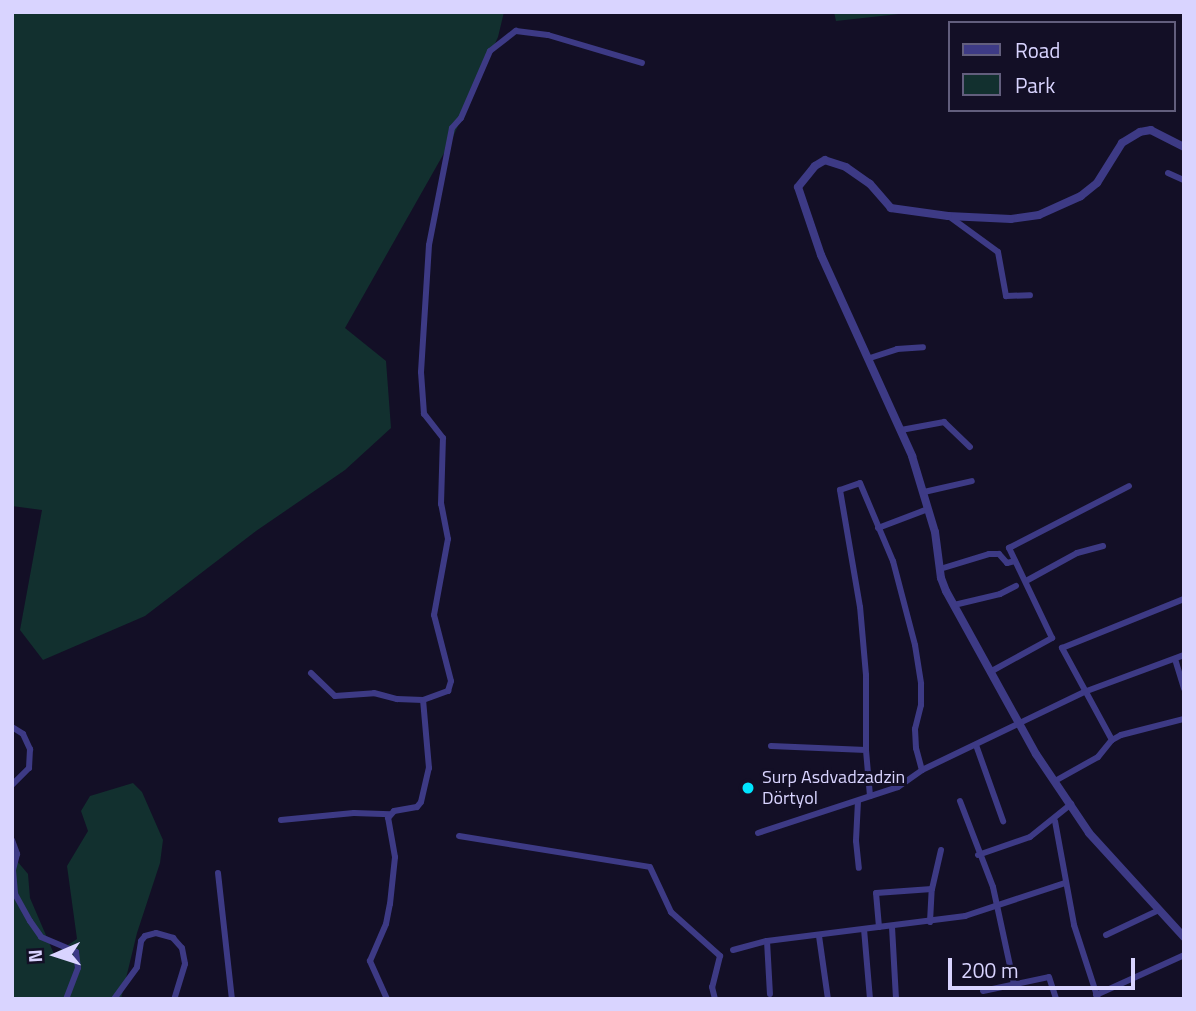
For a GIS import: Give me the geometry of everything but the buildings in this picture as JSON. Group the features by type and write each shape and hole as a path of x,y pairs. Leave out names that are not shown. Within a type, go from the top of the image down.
{"street":[{"path":"311,674 335,696 374,693 397,699 423,700 448,691 451,681 434,615 448,539 441,504 443,438 424,414 421,372 429,245 452,128 461,118 475,80 490,51 516,31 556,37 642,63"},
{"path":"1184,148 1151,130 1140,132 1122,143 1097,183 1060,207 1011,219 948,216 891,208 870,184 846,167 825,160 815,166 799,187 821,255 870,358 925,492 946,591 990,672 1023,724 1036,754 1090,833 1157,911 1184,937"},
{"path":"1168,173 1184,180"},
{"path":"948,216 998,252 1006,296 1030,295"},
{"path":"870,358 897,349 923,346"},
{"path":"901,430 944,422 970,447"},
{"path":"925,492 972,481"},
{"path":"870,796 866,750 866,675 860,607 840,490 860,483 893,561 915,645 921,684 916,748 922,771"},
{"path":"990,672 1052,638 1009,548 1129,486"},
{"path":"878,528 928,509"},
{"path":"1026,581 1077,553 1103,546"},
{"path":"940,569 989,554 999,554 1007,563 1015,561"},
{"path":"954,606 1000,594 1016,586"},
{"path":"1112,740 1062,648 1184,599"},
{"path":"758,833 898,787 922,771 1084,692 1184,656"},
{"path":"1175,659 1184,689"},
{"path":"281,820 354,813 390,814 416,807 425,791 429,768 423,700"},
{"path":"1055,780 1098,757 1112,740 1184,719"},
{"path":"12,727 23,734 30,749 29,768 12,785"},
{"path":"976,745 1003,821"},
{"path":"771,746 866,750"},
{"path":"858,800 856,841 859,868"},
{"path":"960,801 998,905 1014,984"},
{"path":"978,855 1030,837 1055,821 1071,804"},
{"path":"387,999 370,961 386,924 390,904 395,857 388,818 390,814"},
{"path":"1055,821 1065,883 1097,997 1184,955"},
{"path":"459,836 650,867 671,912 720,956 712,987 715,999"},
{"path":"12,840 17,854 13,870 15,894 30,921 41,937 76,952 79,968 66,999"},
{"path":"930,922 932,888 941,850"},
{"path":"218,873 232,999"},
{"path":"733,950 767,942 930,922 998,905 1065,883"},
{"path":"879,928 876,893 932,888"},
{"path":"1106,935 1157,911"},
{"path":"892,927 896,999"},
{"path":"864,929 870,999"},
{"path":"114,999 137,967 141,941 145,936 156,933 173,938 182,948 185,964 174,999"},
{"path":"819,936 828,999"},
{"path":"767,942 770,993"},
{"path":"983,992 1049,977 1056,999"}],"green space":[{"path":"12,12 504,12 498,37 452,139 345,328 386,361 391,428 345,470 256,531 145,616 43,660 20,630 42,510 12,506"},
{"path":"834,12 917,12 836,21"},
{"path":"133,783 142,792 163,840 160,863 137,933 121,999 12,999 12,855 28,874 30,898 54,954 77,939 67,866 88,831 81,811 90,796"}],"place":[{"name":"Surp Asdvadzadzin Dörtyol","path":"748,788"}]}
